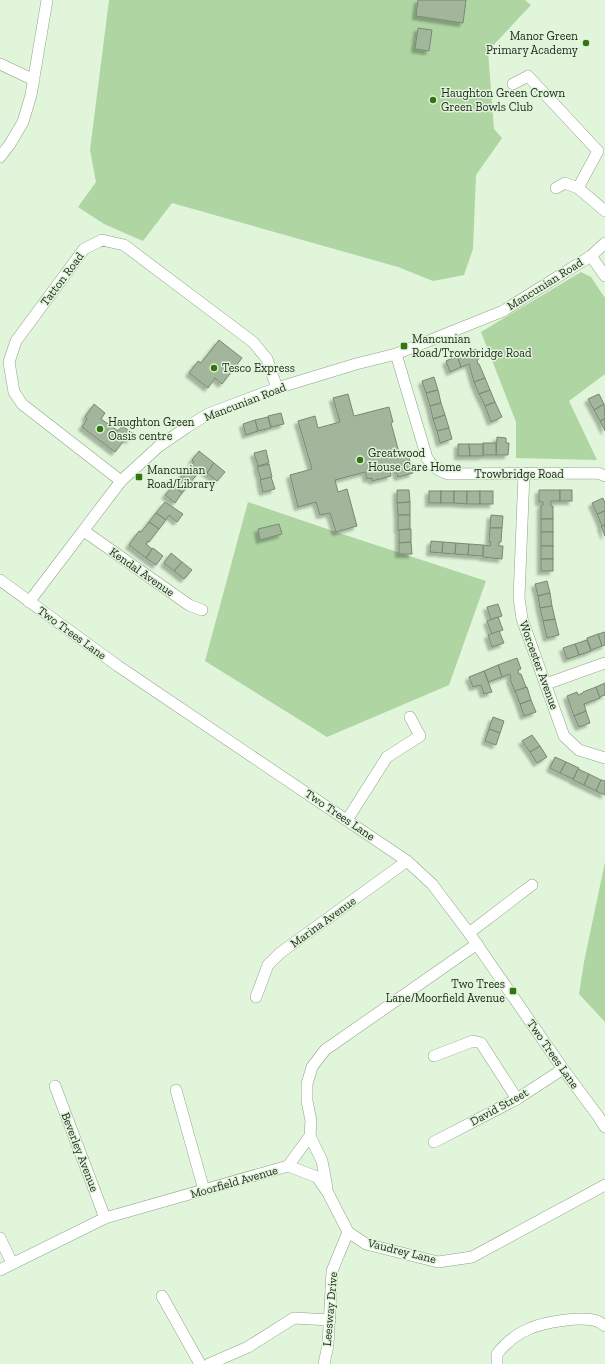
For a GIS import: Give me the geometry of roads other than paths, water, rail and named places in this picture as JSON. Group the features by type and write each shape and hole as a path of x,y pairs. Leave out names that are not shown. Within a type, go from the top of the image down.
{"street":[{"path":"0,157 10,144 23,122 31,96 47,0"},
{"path":"0,64 34,80"},
{"path":"513,84 528,76 598,151 578,188"},
{"path":"556,188 565,183 578,188 605,211"},
{"name":"Tatton Road","path":"121,481 22,404 14,392 8,362 16,341 84,249 102,240 124,245 253,342 267,359 277,388"},
{"name":"Mancunian Road","path":"29,602 121,481 158,447 187,427 208,414 277,388 356,364 396,354 503,311 591,256 605,243"},
{"path":"591,256 605,276"},
{"name":"Trowbridge Road","path":"396,354 427,458 438,470 448,474 598,473 605,476"},
{"name":"Worcester Avenue","path":"524,473 519,598 522,619 564,736 579,750 605,758"},
{"name":"Kendal Avenue","path":"84,531 189,605 202,610"},
{"name":"Two Trees Lane","path":"0,580 118,666 407,860 432,884 469,933 563,1069 602,1113 605,1127"},
{"path":"546,684 605,663"},
{"path":"347,820 387,757 420,736 410,717"},
{"name":"Marina Avenue","path":"256,997 268,965 280,953 407,860"},
{"path":"469,933 532,885"},
{"path":"328,1193 322,1161 310,1136 311,1121 307,1101 307,1084 312,1067 325,1050 477,944"},
{"path":"434,1056 473,1041 481,1043 517,1099"},
{"name":"David Street","path":"434,1142 517,1099 563,1069"},
{"name":"Beverley Avenue","path":"54,1086 105,1218"},
{"path":"176,1090 204,1190"},
{"name":"Moorfield Avenue","path":"0,1270 105,1218 288,1166 310,1136"},
{"name":"Vaudrey Lane","path":"288,1166 317,1178 328,1193 348,1232 366,1244 438,1262 472,1257 605,1185"},
{"name":"Leesway Drive","path":"324,1364 328,1345 332,1271 348,1232"},
{"path":"0,1238 12,1263"},
{"path":"162,1296 200,1364"},
{"path":"209,1364 248,1347 294,1318 330,1320"},
{"path":"497,1364 497,1354 505,1344 528,1329 561,1320 591,1320 597,1321 605,1326"}],"place":[{"name":"Manor Green Primary Academy","path":"586,43"},
{"name":"Haughton Green Crown Green Bowls Club","path":"433,100"},
{"name":"Mancunian Road/Trowbridge Road","path":"404,346"},
{"name":"Tesco Express","path":"214,368"},
{"name":"Haughton Green Oasis centre","path":"100,429"},
{"name":"Greatwood House Care Home","path":"360,460"},
{"name":"Mancunian Road/Library","path":"139,477"},
{"name":"Two Trees Lane/Moorfield Avenue","path":"513,991"}]}
